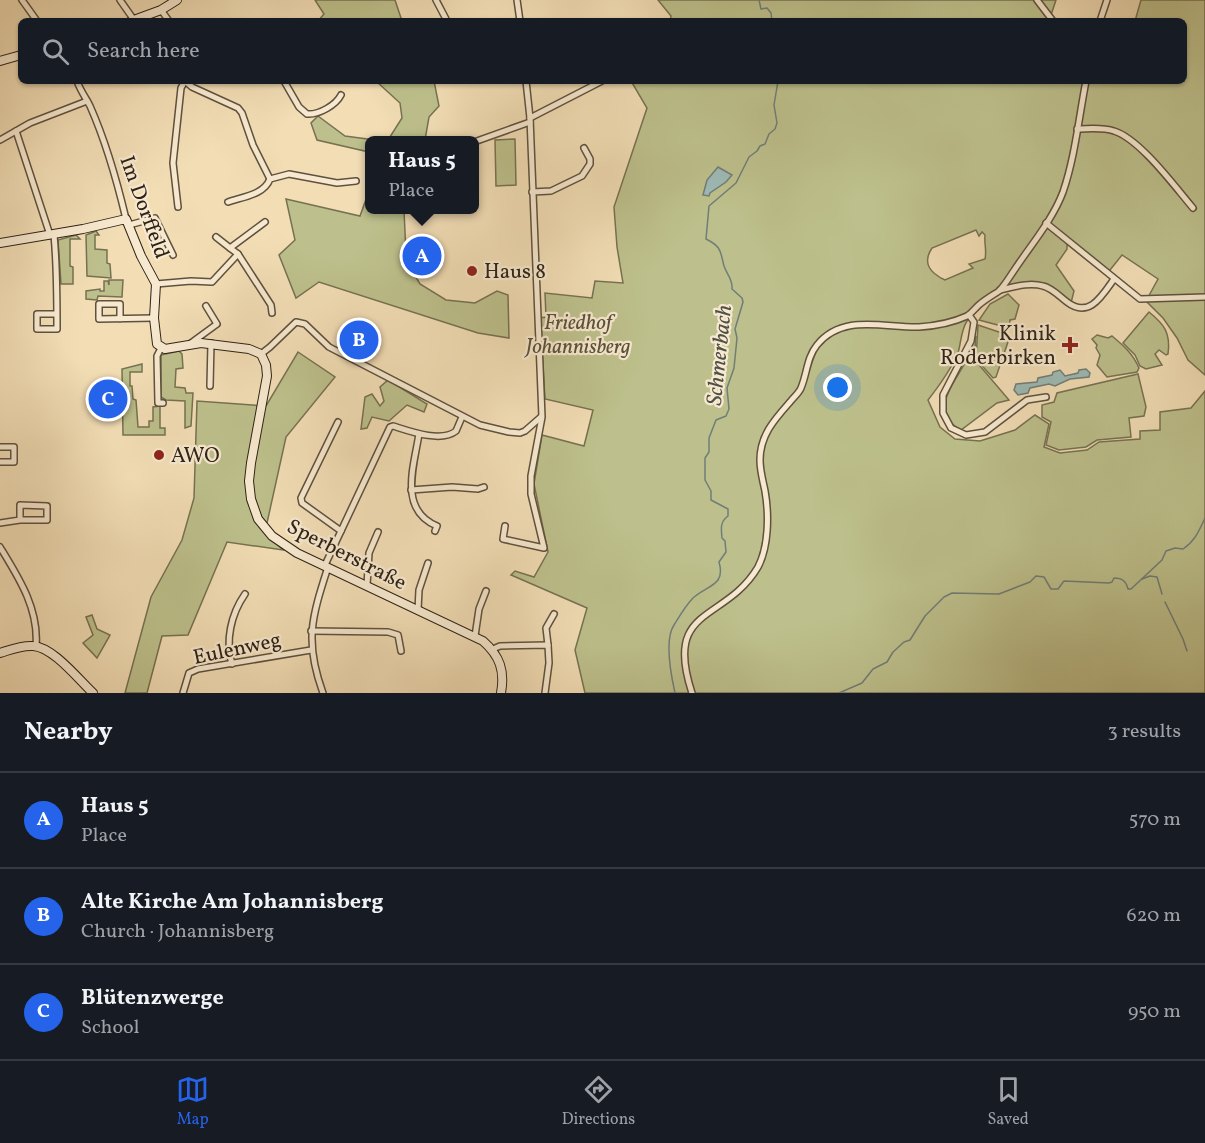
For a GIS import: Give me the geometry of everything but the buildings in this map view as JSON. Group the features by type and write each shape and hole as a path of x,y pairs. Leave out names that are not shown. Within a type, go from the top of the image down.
{"street":[{"path":"22,0 35,18"},
{"path":"120,0 131,18"},
{"path":"141,18 161,10 177,0"},
{"path":"436,0 445,18"},
{"path":"517,0 520,18"},
{"path":"1037,0 1051,18"},
{"path":"1101,18 1107,0"},
{"path":"161,10 167,18"},
{"path":"0,61 18,56"},
{"name":"Im Dorffeld","path":"79,84 87,100 119,189 136,246 156,284 155,338 161,348 157,356 158,403 163,403"},
{"path":"178,207 173,163 183,84"},
{"path":"188,84 238,108 270,179"},
{"path":"286,84 299,106 308,114 317,113 338,102 341,95"},
{"path":"505,526 503,539 544,548 531,494 531,476 542,417 530,120 526,84"},
{"path":"479,140 530,120 596,84"},
{"path":"692,693 684,667 684,644 691,629 699,620 745,583 761,561 767,515 760,470 761,449 767,428 801,389 811,353 816,345 827,335 859,323 920,327 969,315 983,301 1000,290 1046,223 1062,192 1085,84"},
{"path":"0,140 87,100"},
{"path":"1077,129 1112,130 1129,138 1193,208"},
{"path":"16,131 52,235 57,314 57,329 37,328 37,314 57,314"},
{"path":"532,192 551,191 582,176 590,164 584,148"},
{"path":"270,179 289,174 337,183 356,181"},
{"path":"228,202 259,191 268,184 270,179"},
{"path":"0,243 155,218 173,255"},
{"path":"230,248 265,222"},
{"path":"1046,223 1140,299 1205,297"},
{"path":"216,237 238,254 271,305 272,313"},
{"path":"156,284 212,282 238,254"},
{"path":"1000,290 1028,285 1042,286 1050,289 1074,307 1086,309 1095,303 1114,279"},
{"path":"120,319 120,304 99,304 99,319 120,319 154,318"},
{"path":"190,344 216,324 206,306"},
{"path":"969,315 974,322 971,341 943,395 943,413 951,428 966,435 985,432 1027,400 1047,397"},
{"path":"161,348 211,344 249,349 261,354 296,322 300,322 329,347 462,417 491,429 520,433 542,417"},
{"path":"210,386 211,344"},
{"name":"Sperberstraße","path":"261,354 266,365 267,376 249,481 250,500 258,519 272,536 297,553 475,636 493,649 502,668 501,693"},
{"path":"323,693 311,650 311,631 315,609 327,566 341,531 390,427 419,434 453,434 462,417"},
{"path":"338,422 302,498 302,503 341,531"},
{"path":"419,434 411,489 415,507 424,519 437,526 435,531"},
{"path":"0,447 14,447 14,462 0,462"},
{"path":"411,489 452,487 478,489 484,487"},
{"path":"0,523 46,520 47,506 20,506 20,520"},
{"path":"367,585 369,553 378,532"},
{"path":"0,547 29,599 37,630 36,646"},
{"path":"418,610 419,590 428,563"},
{"path":"475,636 479,609 486,591"},
{"path":"232,664 229,654 229,638 236,612 245,594"},
{"path":"545,693 549,663 546,628 554,614"},
{"path":"311,631 388,632 398,635 401,651"},
{"path":"493,649 500,646 548,645"},
{"path":"0,653 24,646 36,646 52,653 93,693"},
{"name":"Eulenweg","path":"183,693 189,673 198,669 311,650"}],"green space":[{"path":"315,0 395,0 401,18 321,18 324,14"},
{"path":"658,0 1056,0 1051,15 1054,18 671,18"},
{"name":"Friedhof Johannisberg","path":"1141,0 1205,0 1205,375 1188,360 1177,338 1163,318 1146,301 1158,279 1122,255 1106,275 1067,244 1067,249 1056,265 1074,291 1071,303 1049,287 1010,286 1008,284 967,321 963,328 958,353 928,400 940,427 955,439 980,441 1015,430 1035,415 1049,424 1044,447 1060,453 1087,450 1099,442 1140,439 1140,431 1160,430 1160,412 1191,408 1205,391 1205,693 585,693 575,650 587,608 511,575 515,571 534,577 548,552 534,484 542,435 584,446 593,410 545,399 540,318 546,317 545,293 592,298 595,281 623,283 614,207 647,108 633,84 1187,84 1187,18 1136,18","holes":["976,230 979,236 982,232 985,235 985,259 969,264 973,268 945,280 929,267 928,258 932,248"]},
{"path":"379,84 435,84 439,106 429,117 426,136 391,136 402,118 400,103"},
{"path":"318,116 345,136 365,139 365,151 317,140 311,123"},
{"path":"515,139 516,185 496,186 495,140"},
{"path":"286,199 360,216 365,202 365,214 404,214 406,254 411,269 420,284 446,300 475,303 497,291 508,295 509,338 478,333 319,282 296,298 279,255 295,240"},
{"path":"96,231 99,235 95,235 95,249 107,250 107,263 110,264 111,278 87,276 86,235"},
{"path":"76,235 80,239 70,239 73,284 61,284 58,240"},
{"path":"109,280 123,280 122,297 98,296 97,300 86,299 86,291 100,289 104,291 104,281 108,281 109,285"},
{"path":"1008,294 1019,305 1015,319 1010,320 1009,328 979,320 990,304"},
{"path":"1149,312 1165,330 1169,347 1166,355 1159,350 1155,354 1162,365 1146,369 1140,366 1135,355 1123,343"},
{"path":"978,325 1008,335 1009,339 996,377 993,378 976,359"},
{"path":"1097,335 1108,338 1112,336 1120,343 1137,363 1139,368 1137,372 1107,377 1097,365 1100,355 1092,339"},
{"path":"976,336 974,359 1009,400 997,403 961,430 951,423 946,415 946,398 965,363 962,361"},
{"path":"179,351 182,354 183,368 176,369 175,387 185,388 186,393 193,393 191,426 185,428 185,401 166,400 161,397 161,355"},
{"path":"298,352 335,377 286,437 265,532 283,550 227,542 188,635 162,636 147,693 125,693 151,597 182,540 194,498 197,401 266,406"},
{"path":"142,364 142,372 130,372 130,386 132,386 133,399 136,400 138,427 149,427 149,421 153,421 153,407 160,406 160,428 165,428 165,435 123,435 122,369"},
{"path":"1138,374 1146,407 1144,416 1129,418 1131,437 1097,440 1086,447 1059,450 1046,445 1051,422 1042,417 1042,405 1054,402 1057,393"},
{"path":"388,380 427,404 424,412 407,405 389,421 372,417 367,428 361,429 365,397 372,394 380,406 384,401 380,387"},
{"path":"92,615 97,629 110,635 97,658 83,643 93,635 86,617"}],"water":[{"path":"718,167 732,175 709,196 703,195 707,180"},
{"path":"1086,369 1090,373 1089,377 1070,379 1055,386 1049,384 1030,388 1028,393 1018,395 1014,390 1016,384 1037,382 1038,378 1052,375 1053,372 1060,370 1065,376"}],"waterway":[{"name":"Schmerbach","path":"759,0 761,9 767,8 772,18"},
{"name":"Schmerbach","path":"675,693 669,658 671,631 690,601 718,581 719,562 726,552 721,528 728,516 728,509 711,500 711,491 705,480 705,458 709,452 709,438 716,420 726,416 729,409 727,388 734,368 737,338 735,329 743,302 742,298 732,289 732,282 724,266 720,250 706,239 709,206 736,183 749,157 765,144 769,134 775,129 777,123 774,105 778,84"},
{"path":"839,693 862,683 873,669 887,662 893,652 904,642 910,640 925,616 944,597 952,593 999,594 1030,582 1036,576 1044,577 1051,589 1058,589 1064,581 1109,583 1114,578 1123,580 1128,589 1131,589 1162,560 1166,551 1175,548 1183,549 1191,543 1205,518"},
{"path":"1142,579 1150,576 1157,577 1162,594"},
{"path":"1165,602 1187,651"}],"place":[{"name":"Haus 5","path":"422,256"},
{"name":"Haus 8","path":"472,271"},
{"name":"Alte Kirche Am Johannisberg","path":"359,340"},
{"name":"Klinik Roderbirken","path":"1070,345"},
{"name":"Blütenzwerge","path":"108,399"},
{"name":"AWO","path":"159,455"}]}
